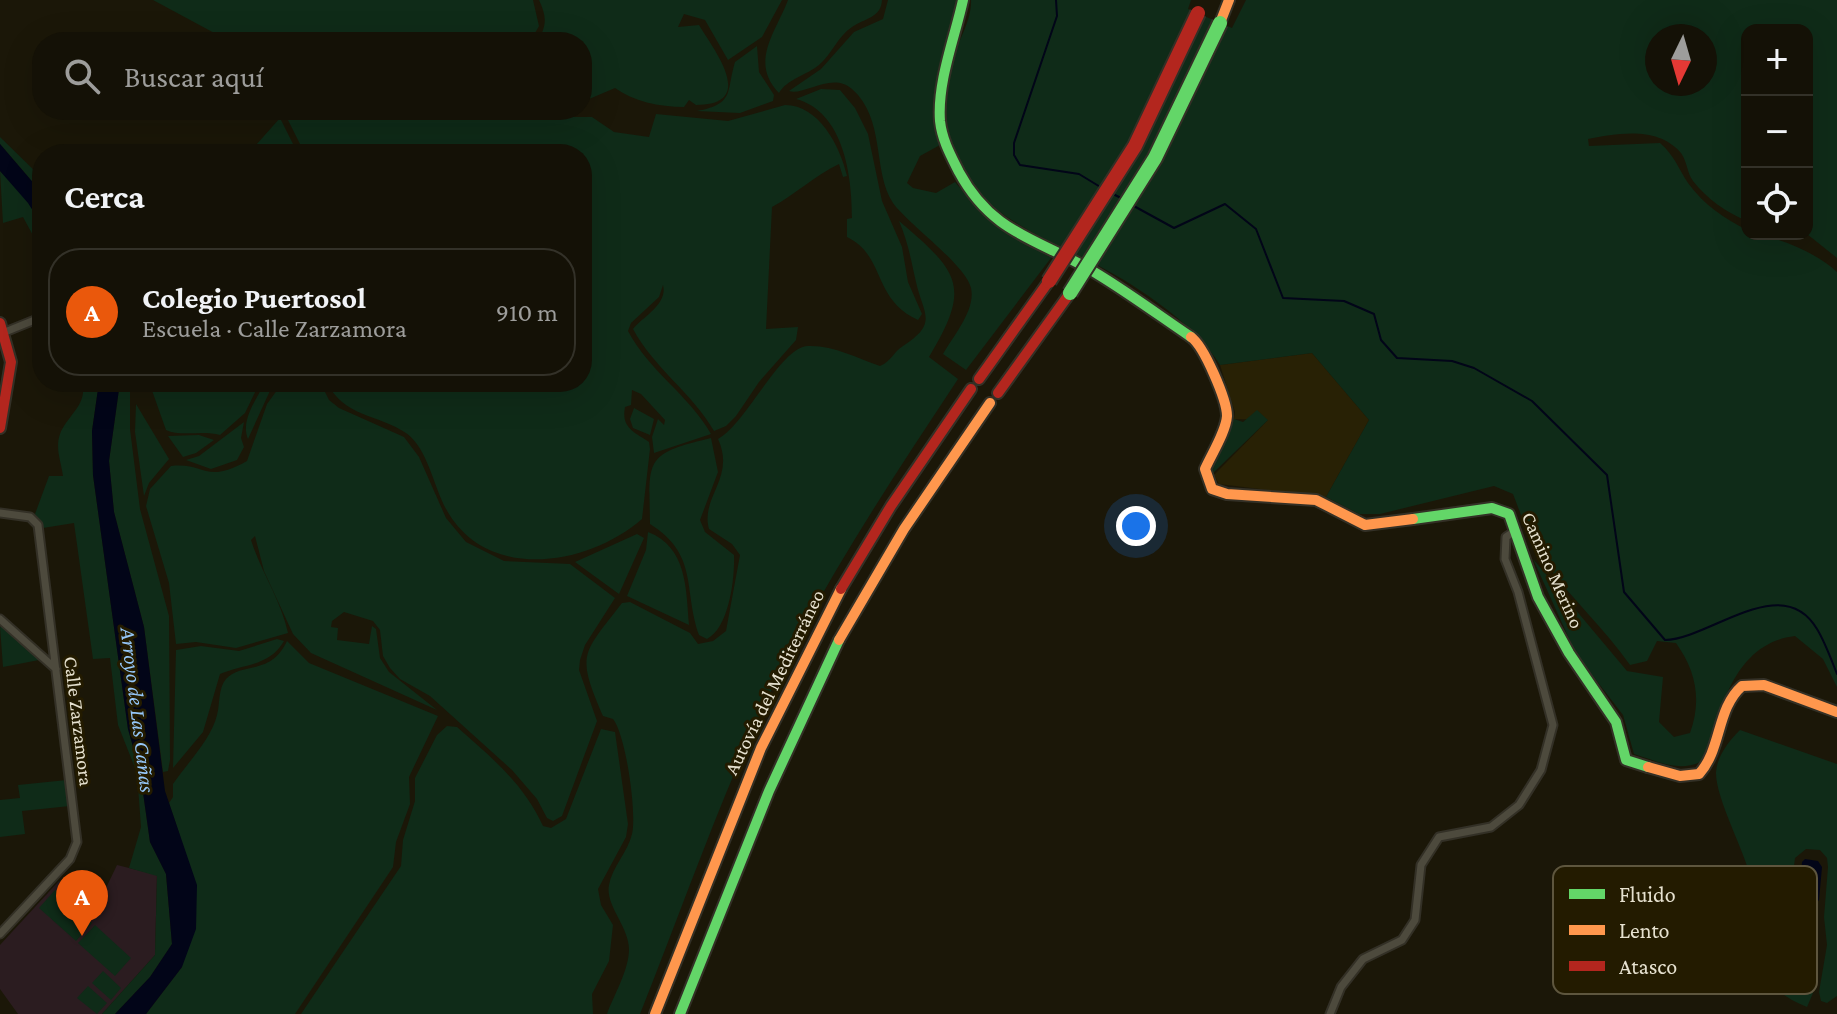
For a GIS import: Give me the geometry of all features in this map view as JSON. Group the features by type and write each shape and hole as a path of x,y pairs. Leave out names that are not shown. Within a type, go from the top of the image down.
{"main road":[{"name":"Camino Merino","path":"963,0 941,98 940,121 946,147 971,194 990,216 1022,237 1052,247 1100,275 1198,342 1218,385 1227,417 1205,469 1212,489 1227,494 1316,500 1365,525 1492,508 1509,514 1538,597 1569,653 1616,722 1626,760 1688,778 1700,773 1709,762 1731,696 1742,686 1759,684 1837,712"},
{"name":"Autovía del Mediterráneo","path":"680,1014 761,810 830,658 900,535 1070,293 1155,158 1229,0"},
{"name":"Autovía del Mediterráneo","path":"655,1014 740,797 798,670 872,535 1049,281 1135,146 1201,7"},
{"path":"0,428 12,368 2,327"}],"street":[{"path":"2,327 32,320"},
{"name":"Calle Zarzamora","path":"0,513 30,517 38,525 77,842 70,859 0,934"},
{"path":"1330,1014 1341,987 1363,959 1402,940 1415,920 1421,865 1439,837 1491,827 1519,805 1541,770 1553,725 1518,592 1505,559 1506,537 1515,531"},
{"path":"0,619 56,669"}],"shaded area":[{"path":"1312,353 1369,420 1326,497 1219,484 1214,475 1268,420 1234,419 1235,412 1220,365"},
{"path":"117,865 157,875 155,955 102,1014 18,1014 0,989 0,945 59,881 94,913"}],"green space":[{"path":"153,0 533,0 539,26 536,32 212,32"},
{"path":"539,0 782,0 762,37 728,60 705,20 684,14 678,27 699,25 721,61 728,86 725,96 715,103 696,105 689,100 684,107 647,102 615,88 592,98 592,32 542,32 543,11"},
{"path":"788,0 882,0 879,11 847,31 819,65 787,84 779,93 770,81 766,58 772,35"},
{"path":"888,0 958,0 936,90 936,126 940,145 920,156 907,183 913,188 936,193 955,182 999,226 1054,254 966,370 943,354 967,314 971,288 967,278 948,256 893,203 883,176 870,115 863,101 852,89 836,82 789,91 821,69 854,32 883,19"},
{"path":"971,0 1191,0 1188,9 1232,28 1246,0 1837,0 1837,258 1813,239 1813,24 1741,24 1741,218 1704,194 1691,178 1681,153 1672,144 1650,135 1638,134 1588,139 1589,146 1660,143 1701,198 1722,216 1741,227 1741,240 1778,240 1818,258 1837,272 1837,687 1823,659 1795,636 1775,641 1758,651 1733,681 1717,719 1706,759 1679,766 1634,754 1623,715 1576,654 1533,559 1627,671 1663,677 1659,722 1674,737 1690,733 1696,709 1692,675 1676,643 1657,641 1647,661 1630,665 1545,563 1513,494 1494,486 1380,514 1359,514 1326,497 1369,420 1312,353 1220,365 1197,336 1149,296 1005,216 969,180 956,157 946,114 948,71 967,24"},
{"path":"757,46 759,72 774,95 773,101 740,113 697,111 718,105 723,100 729,89 735,62"},
{"path":"821,89 840,90 855,108 868,134 882,201 902,247 908,282 922,314 918,320 893,301 868,255 847,237 847,219 852,218 852,201 842,148 825,117 812,106 796,99"},
{"path":"785,105 808,112 833,140 847,176 843,177 839,164 772,207 766,329 798,327 796,340 759,382 736,416 726,426 714,431 651,356 633,329 659,304 664,292 663,285 659,297 631,323 628,331 711,434 654,453 652,437 658,419 664,425 665,420 641,394 632,390 631,405 625,407 625,420 630,429 649,442 650,449 642,519 620,535 569,556 515,558 489,550 467,536 449,514 414,440 395,427 352,409 333,392 592,392 592,144 300,144 288,120 592,120 592,117 614,132 649,137 656,114 728,121"},
{"path":"281,120 293,144 257,144"},
{"path":"0,137 32,168 32,181 0,144"},
{"path":"0,171 31,207 32,234 23,217 3,223"},
{"path":"899,221 935,254 953,282 951,313 929,357 958,379 855,539 775,683 733,776 640,1014 607,1014 624,974 629,949 610,900 609,885 630,841 633,810 622,741 613,719 603,716 594,695 587,655 598,634 622,603 630,602 690,633 698,644 713,641 726,631 740,555 732,544 709,529 709,507 723,465 718,439 740,418 775,372 797,350 808,346 827,348 880,366 921,331 926,317"},
{"path":"83,392 98,392 92,431 93,475 128,729 140,771 150,842 166,874 172,944 150,977 115,1014 102,1014 155,955 157,876 129,868 141,827 137,773 118,725 110,658 93,659 74,523 43,528 35,514 49,476 63,476 58,449 60,434"},
{"path":"119,392 130,392 130,429 140,509 169,616 170,760 168,771 163,772 144,627 114,512 109,461"},
{"path":"153,392 255,392 245,413 220,435 166,430"},
{"path":"260,392 269,392 248,439 246,424"},
{"path":"276,392 325,392 339,408 404,437 419,457 446,518 466,542 504,561 570,564 615,598 585,645 580,660 579,670 597,721 562,816 553,821 547,818 537,799 512,770 430,696 400,679 383,656 380,630 373,621 344,612 332,621 331,627 338,628 337,640 369,644 372,626 376,629 380,658 389,672 437,710 311,653 293,634 264,571 255,536 251,540 288,633 236,648 196,642 176,644 169,583 146,506 150,489 171,466 213,472 247,461 267,404"},
{"path":"136,404 169,459 149,483 144,496 135,432"},
{"path":"634,408 654,419 650,435 633,428 630,419"},
{"path":"1257,410 1268,420 1212,474 1210,462 1224,444 1234,419 1243,422"},
{"path":"244,422 241,438 244,447 237,460 211,469 186,460 199,456"},
{"path":"199,435 214,440 196,453 183,457 168,436"},
{"path":"711,438 718,472 700,520 705,532 734,555 734,565 725,614 715,633 707,639 699,635 683,561 666,536 650,524 650,485 651,472 662,455"},
{"path":"648,532 661,539 677,558 685,583 689,625 627,596 646,550"},
{"path":"637,534 644,538 619,594 575,562"},
{"path":"6,626 39,660 3,667 0,627"},
{"path":"277,639 284,641 264,660 220,674 203,732 173,768 176,650 201,646 239,651"},
{"path":"287,641 309,663 438,716 409,777 410,804 396,842 393,867 295,1014 146,1014 182,967 180,836 169,803 173,797 173,784 210,733 226,679 232,674 265,664 280,652"},
{"path":"447,726 457,727 494,760 526,797 543,826 551,828 566,819 601,729 615,732 628,824 626,837 598,889 601,905 613,925 609,961 592,994 593,1014 301,1014 401,866 403,840 415,801 415,778 437,735"},
{"path":"1740,730 1837,764 1837,996 1827,1003 1821,1001 1819,992 1827,945 1824,917 1827,858 1820,850 1806,849 1795,858 1794,866 1747,866 1717,783 1719,760"},
{"path":"67,780 70,806 22,811 25,834 0,837 0,800 20,798 18,785"},
{"path":"55,890 92,923 76,941 39,908"},
{"path":"95,925 131,958 115,976 78,943"},
{"path":"103,971 121,988 111,1000 92,983"},
{"path":"88,986 107,1003 97,1014 77,998"},
{"path":"1783,994 1813,994 1807,1007"}],"water":[{"path":"0,144 32,181 32,209 28,203 0,171"},
{"name":"Arroyo de Las Cañas","path":"98,392 119,392 109,461 114,512 144,627 165,791 197,885 196,929 182,967 146,1014 115,1014 150,977 172,944 166,874 150,842 140,771 128,729 93,475 92,431"},
{"path":"1805,859 1818,861 1822,867 1817,902 1817,866 1802,866"}],"waterway":[{"path":"1056,0 1057,16 1014,143 1014,155 1020,165 1079,174 1102,188"},
{"path":"1111,193 1123,199"},
{"path":"1132,205 1174,228 1225,204 1256,229 1283,298 1344,301 1374,314 1381,340 1397,358 1452,361 1474,368 1532,401 1607,475 1624,592 1665,640 1683,637 1765,606 1785,606 1802,612 1817,629 1837,674"}],"traffic: fast":[{"path":"963,0 944,75 940,121 950,154 973,194 1004,224 1099,275 1191,337"},
{"path":"1070,293 1155,158 1220,23"},
{"path":"1413,519 1492,508 1509,514 1538,597 1569,653 1616,722 1626,760 1648,767"},
{"path":"680,1014 769,791 839,640"}],"traffic: slow":[{"path":"1220,23 1229,0"},
{"path":"1191,337 1208,362 1226,408 1224,429 1205,469 1212,489 1227,494 1316,500 1365,525 1413,519"},
{"path":"839,640 904,529 990,403"},
{"path":"655,1014 761,748 841,589"},
{"path":"1648,767 1680,776 1699,774 1712,753 1728,706 1742,686 1764,685 1837,712"}],"traffic: jam":[{"path":"1049,281 1135,146 1198,13"},
{"path":"979,379 1049,281"},
{"path":"998,393 1070,293"},
{"path":"0,323 11,362 0,428"},
{"path":"841,589 891,506 971,389"}],"place":[{"name":"Colegio Puertosol","path":"82,936"}]}
